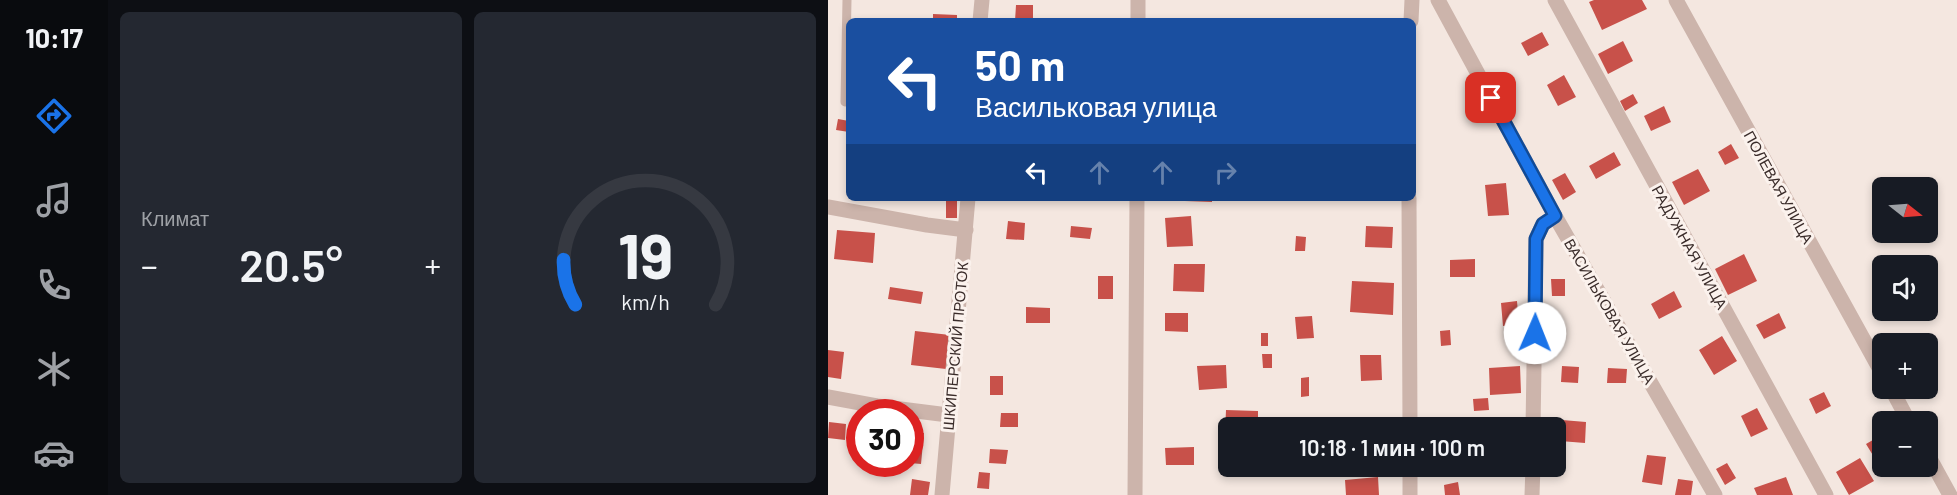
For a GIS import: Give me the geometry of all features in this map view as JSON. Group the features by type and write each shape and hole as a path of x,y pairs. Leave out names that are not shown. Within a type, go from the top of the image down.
{"street":[{"path":"980,18 982,0"},
{"path":"1138,0 1138,18"},
{"path":"1411,18 1412,0"},
{"name":"ВАСИЛЬКОВАЯ УЛИЦА","path":"1438,0 1555,216 1714,495"},
{"name":"РАДУЖНАЯ УЛИЦА","path":"1554,0 1826,495"},
{"name":"ПОЛЕВАЯ УЛИЦА","path":"1676,0 1872,355"},
{"name":"ШКИПЕРСКИЙ ПРОТОК","path":"942,495 968,201"},
{"path":"1136,495 1137,201"},
{"path":"1409,201 1410,417"},
{"path":"828,207 966,230"},
{"path":"1533,417 1536,239 1543,224 1555,216"},
{"path":"828,397 948,415"},
{"path":"1938,473 1950,495"},
{"path":"1410,477 1410,495"},
{"path":"1532,495 1533,477"}],"lane":[{"path":"847,0 847,18"},
{"path":"845,102 846,51"}],"building":[{"path":"1594,0 1642,0 1647,9 1602,30 1589,2"},
{"path":"1016,5 1033,5 1033,18 1015,18"},
{"path":"933,14 957,15 957,18 933,18"},
{"path":"1542,32 1549,45 1528,56 1521,43"},
{"path":"1623,41 1633,61 1608,74 1598,54"},
{"path":"1564,75 1576,97 1558,106 1547,85"},
{"path":"1633,94 1638,103 1625,111 1620,101"},
{"path":"1664,106 1671,122 1651,131 1644,116"},
{"path":"838,119 846,120 846,132 836,130"},
{"path":"1731,144 1739,158 1725,165 1718,152"},
{"path":"1614,152 1621,165 1596,179 1589,166"},
{"path":"1698,169 1710,191 1684,205 1672,182"},
{"path":"1565,173 1576,192 1563,200 1552,180"},
{"path":"1506,183 1509,215 1488,216 1485,185"},
{"path":"946,201 957,201 957,218 946,218"},
{"path":"1191,216 1193,246 1167,247 1165,218"},
{"path":"1008,221 1025,223 1024,240 1006,239"},
{"path":"1071,226 1092,228 1090,239 1070,237"},
{"path":"1366,226 1393,227 1392,248 1365,247"},
{"path":"837,230 875,233 873,263 834,259"},
{"path":"1296,236 1306,237 1305,251 1295,251"},
{"path":"1744,254 1757,281 1728,295 1715,269"},
{"path":"1475,259 1475,277 1450,277 1450,260"},
{"path":"1174,264 1205,264 1204,292 1173,291"},
{"path":"1098,276 1113,276 1113,299 1098,299"},
{"path":"1551,279 1565,279 1565,296 1552,296"},
{"path":"1352,281 1394,283 1393,315 1350,312"},
{"path":"890,287 923,292 921,304 888,299"},
{"path":"1674,291 1682,307 1659,319 1651,304"},
{"path":"1517,301 1519,325 1503,326 1501,303"},
{"path":"1026,307 1050,308 1050,323 1026,323"},
{"path":"1165,313 1188,313 1188,332 1165,331"},
{"path":"1779,313 1786,328 1764,339 1756,325"},
{"path":"1312,316 1314,338 1297,339 1295,317"},
{"path":"1450,330 1451,345 1441,346 1440,331"},
{"path":"915,331 950,335 946,369 911,365"},
{"path":"1261,333 1268,333 1268,346 1261,346"},
{"path":"1722,336 1737,361 1714,375 1699,350"},
{"path":"828,350 844,352 841,379 828,377"},
{"path":"1262,354 1272,354 1272,368 1263,368"},
{"path":"1360,355 1381,355 1382,380 1361,381"},
{"path":"1226,365 1227,388 1199,390 1197,366"},
{"path":"1520,366 1521,393 1490,395 1489,368"},
{"path":"1562,366 1579,367 1578,383 1561,382"},
{"path":"1608,368 1627,369 1626,383 1607,383"},
{"path":"990,376 1003,376 1003,395 990,395"},
{"path":"1309,377 1309,396 1301,397 1301,378"},
{"path":"1824,392 1831,406 1816,414 1809,399"},
{"path":"1488,398 1489,410 1474,411 1473,399"},
{"path":"1757,408 1768,429 1751,437 1741,416"},
{"path":"1226,410 1258,411 1258,417 1226,417"},
{"path":"1001,413 1018,413 1018,427 1000,427"},
{"path":"1566,420 1586,422 1585,443 1566,441"},
{"path":"829,422 846,424 845,440 828,438"},
{"path":"1872,440 1872,454 1866,444"},
{"path":"1194,447 1194,465 1166,465 1165,448"},
{"path":"990,449 1008,450 1006,464 989,463"},
{"path":"1647,455 1666,457 1662,485 1642,482"},
{"path":"1860,458 1874,481 1849,495 1836,472"},
{"path":"1727,463 1736,478 1725,485 1716,469"},
{"path":"979,472 990,473 989,489 977,488"},
{"path":"1378,477 1379,495 1346,495 1345,480"},
{"path":"1786,477 1793,495 1757,495 1754,488"},
{"path":"912,479 930,482 928,495 910,495"},
{"path":"1678,479 1693,481 1691,495 1675,495"},
{"path":"1458,482 1460,495 1445,495 1444,485"}],"route":[{"path":"1491,98 1555,216 1543,224 1536,239 1535,333"}]}
